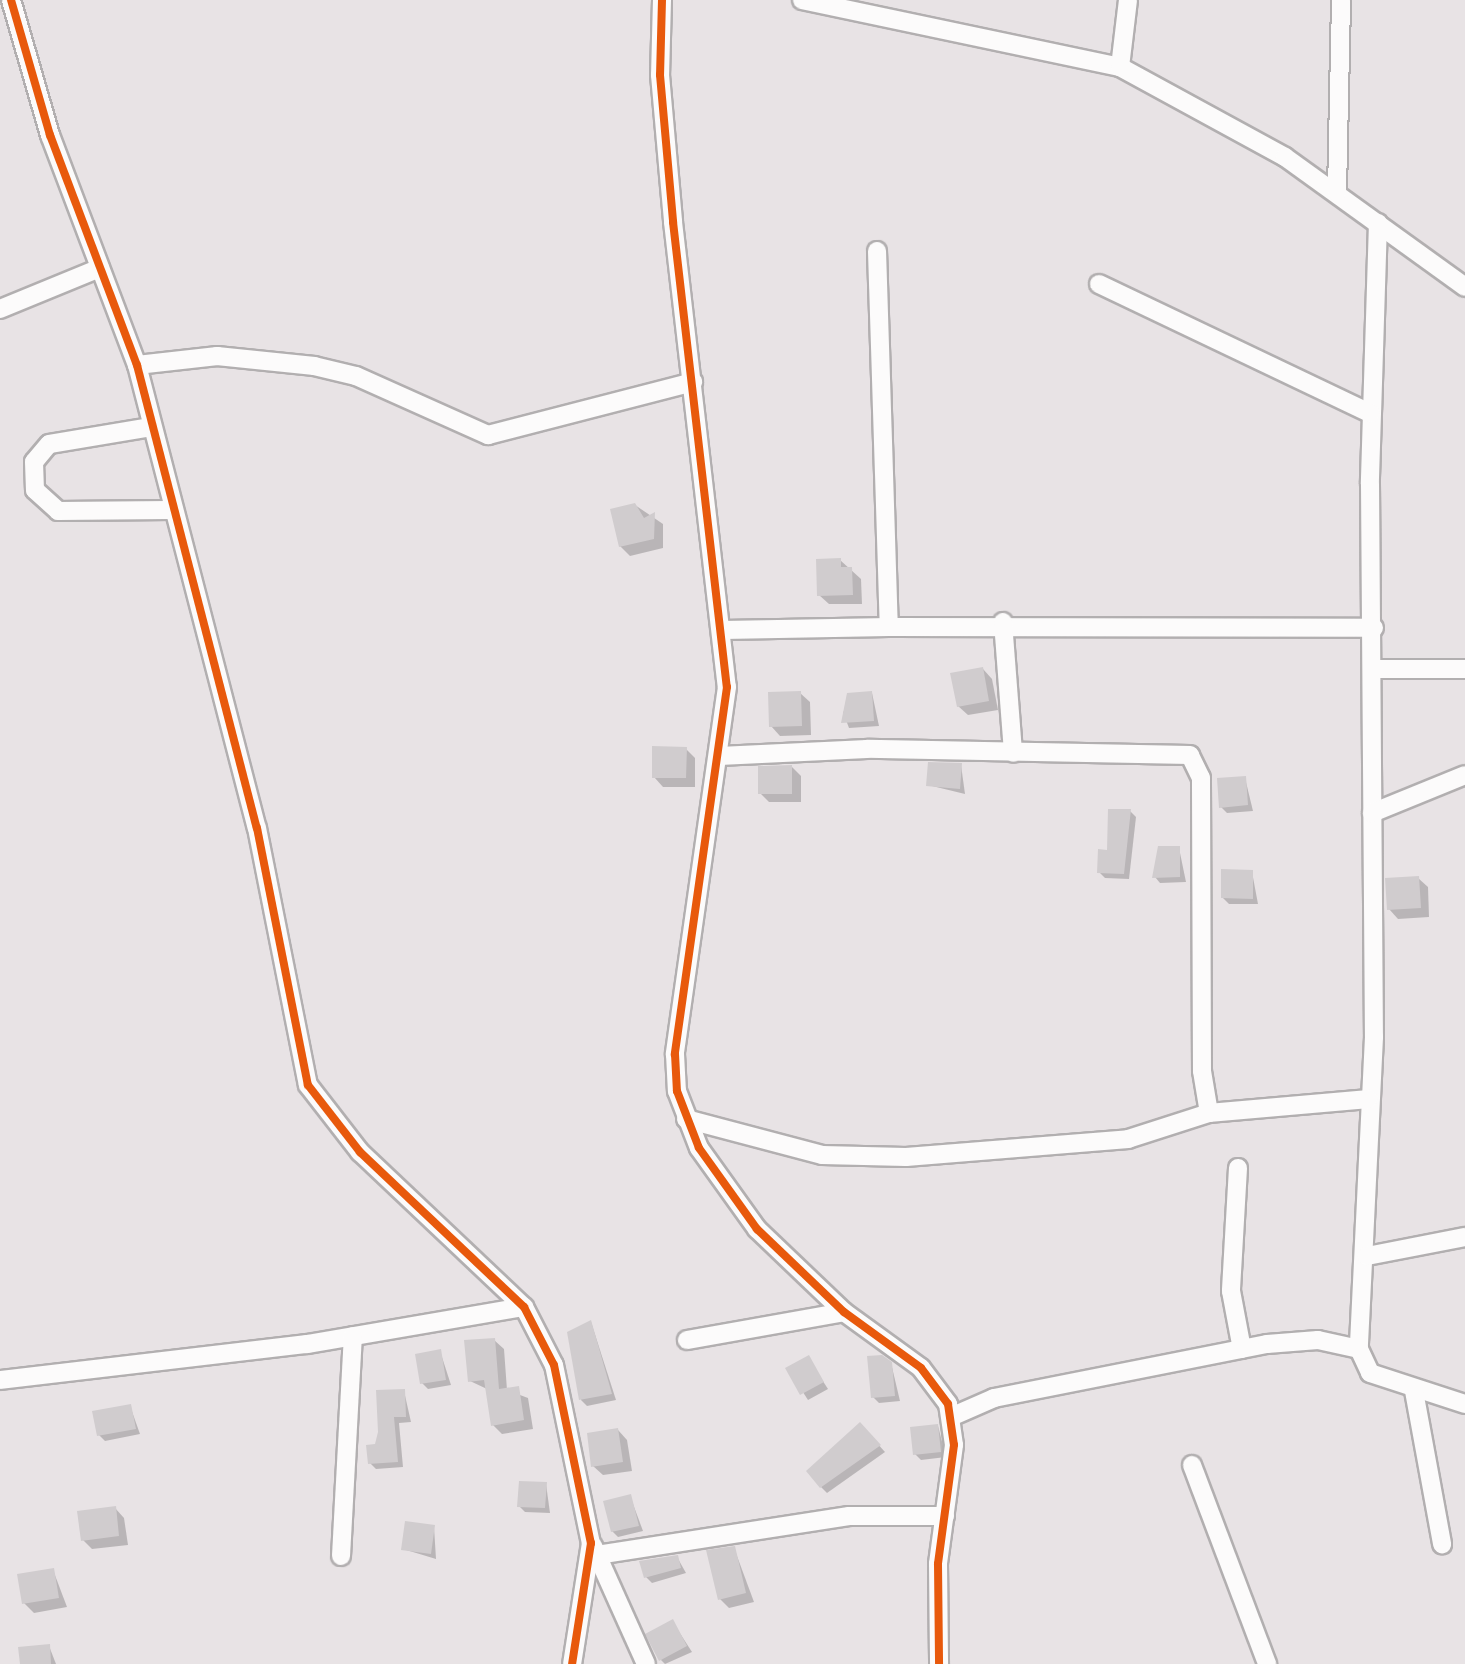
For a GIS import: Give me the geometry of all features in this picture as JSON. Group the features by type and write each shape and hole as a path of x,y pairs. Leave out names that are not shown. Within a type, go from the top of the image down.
{"street":[{"path":"11,0 100,268 137,365 170,510 257,828 308,1085 360,1152 524,1307 554,1365 594,1549 646,1664"},
{"path":"662,0 660,75 727,687 675,1054 686,1119 757,1229 844,1312 921,1368 953,1416 939,1664"},
{"path":"802,0 1120,67 1218,116 1337,192 1465,287"},
{"path":"1120,67 1128,0"},
{"path":"1337,192 1341,0"},
{"path":"1378,223 1371,414 1376,669 1367,1256 1359,1349 1370,1373 1414,1391 1465,1404"},
{"path":"877,251 889,627"},
{"path":"0,309 100,268"},
{"path":"1099,284 1371,414"},
{"path":"137,365 217,356 314,366 356,376 488,435 693,382"},
{"path":"151,427 49,444 34,462 35,490 58,511 170,510"},
{"path":"723,630 1003,622 1374,628"},
{"path":"1003,622 1013,753"},
{"path":"1376,669 1465,669"},
{"path":"719,756 867,749 1013,753 1169,752 1199,763 1202,1071 1209,1113"},
{"path":"1372,813 1465,775"},
{"path":"686,1119 822,1155 860,1157 1128,1139 1209,1113 1368,1099"},
{"path":"1238,1168 1231,1291 1242,1349"},
{"path":"1367,1256 1465,1237"},
{"path":"0,1380 353,1336 524,1307"},
{"path":"687,1340 844,1312"},
{"path":"341,1556 353,1336"},
{"path":"953,1416 994,1398 1242,1349 1307,1340 1359,1349"},
{"path":"1414,1391 1442,1544"},
{"path":"1192,1465 1267,1664"},
{"path":"594,1549 849,1516 945,1516"},
{"path":"572,1664 594,1549"}],"building":[{"path":"635,503 644,518 655,512 654,539 619,547 610,509"},
{"path":"841,558 841,567 852,567 853,595 817,596 816,559"},
{"path":"983,667 989,701 957,707 950,673"},
{"path":"801,691 802,726 769,727 768,692"},
{"path":"872,691 874,721 841,723 847,693"},
{"path":"652,746 687,747 686,778 652,778"},
{"path":"928,762 962,763 960,789 926,786"},
{"path":"792,765 792,794 758,794 758,766"},
{"path":"1246,776 1248,805 1219,808 1217,778"},
{"path":"1108,809 1131,809 1124,874 1097,873 1098,849 1107,850"},
{"path":"1158,846 1180,846 1180,877 1152,878"},
{"path":"1221,869 1253,870 1253,899 1221,898"},
{"path":"1419,876 1421,908 1387,910 1385,878"},
{"path":"591,1320 612,1394 579,1400 567,1332"},
{"path":"495,1338 499,1389 519,1386 524,1420 491,1426 484,1380 468,1382 464,1340"},
{"path":"441,1349 446,1380 420,1384 415,1354"},
{"path":"809,1355 824,1382 800,1395 785,1368"},
{"path":"882,1355 892,1362 895,1396 871,1398 867,1356"},
{"path":"405,1389 406,1417 394,1417 398,1462 368,1464 366,1445 375,1444 378,1432 376,1390"},
{"path":"131,1404 136,1429 97,1436 92,1411"},
{"path":"860,1422 881,1445 820,1488 806,1471"},
{"path":"938,1424 941,1452 913,1455 910,1427"},
{"path":"618,1428 623,1462 591,1467 587,1433"},
{"path":"519,1481 547,1482 545,1508 517,1507"},
{"path":"631,1494 639,1526 611,1532 603,1501"},
{"path":"116,1506 119,1536 81,1541 77,1511"},
{"path":"405,1521 435,1525 431,1554 401,1550"},
{"path":"735,1546 746,1593 718,1600 706,1550"},
{"path":"678,1555 681,1568 644,1578 639,1561"},
{"path":"54,1568 59,1598 22,1604 17,1574"},
{"path":"673,1619 687,1646 659,1661 645,1634"},
{"path":"50,1644 51,1664 20,1664 18,1647"}],"cycle path":[{"path":"11,0 50,135 137,365 257,828 308,1085 360,1152 524,1307 554,1365 591,1543 572,1664"},
{"path":"662,0 660,75 673,222 727,687 675,1054 677,1091 699,1148 757,1229 844,1312 921,1368 948,1404 954,1445 938,1564 939,1664"}]}
